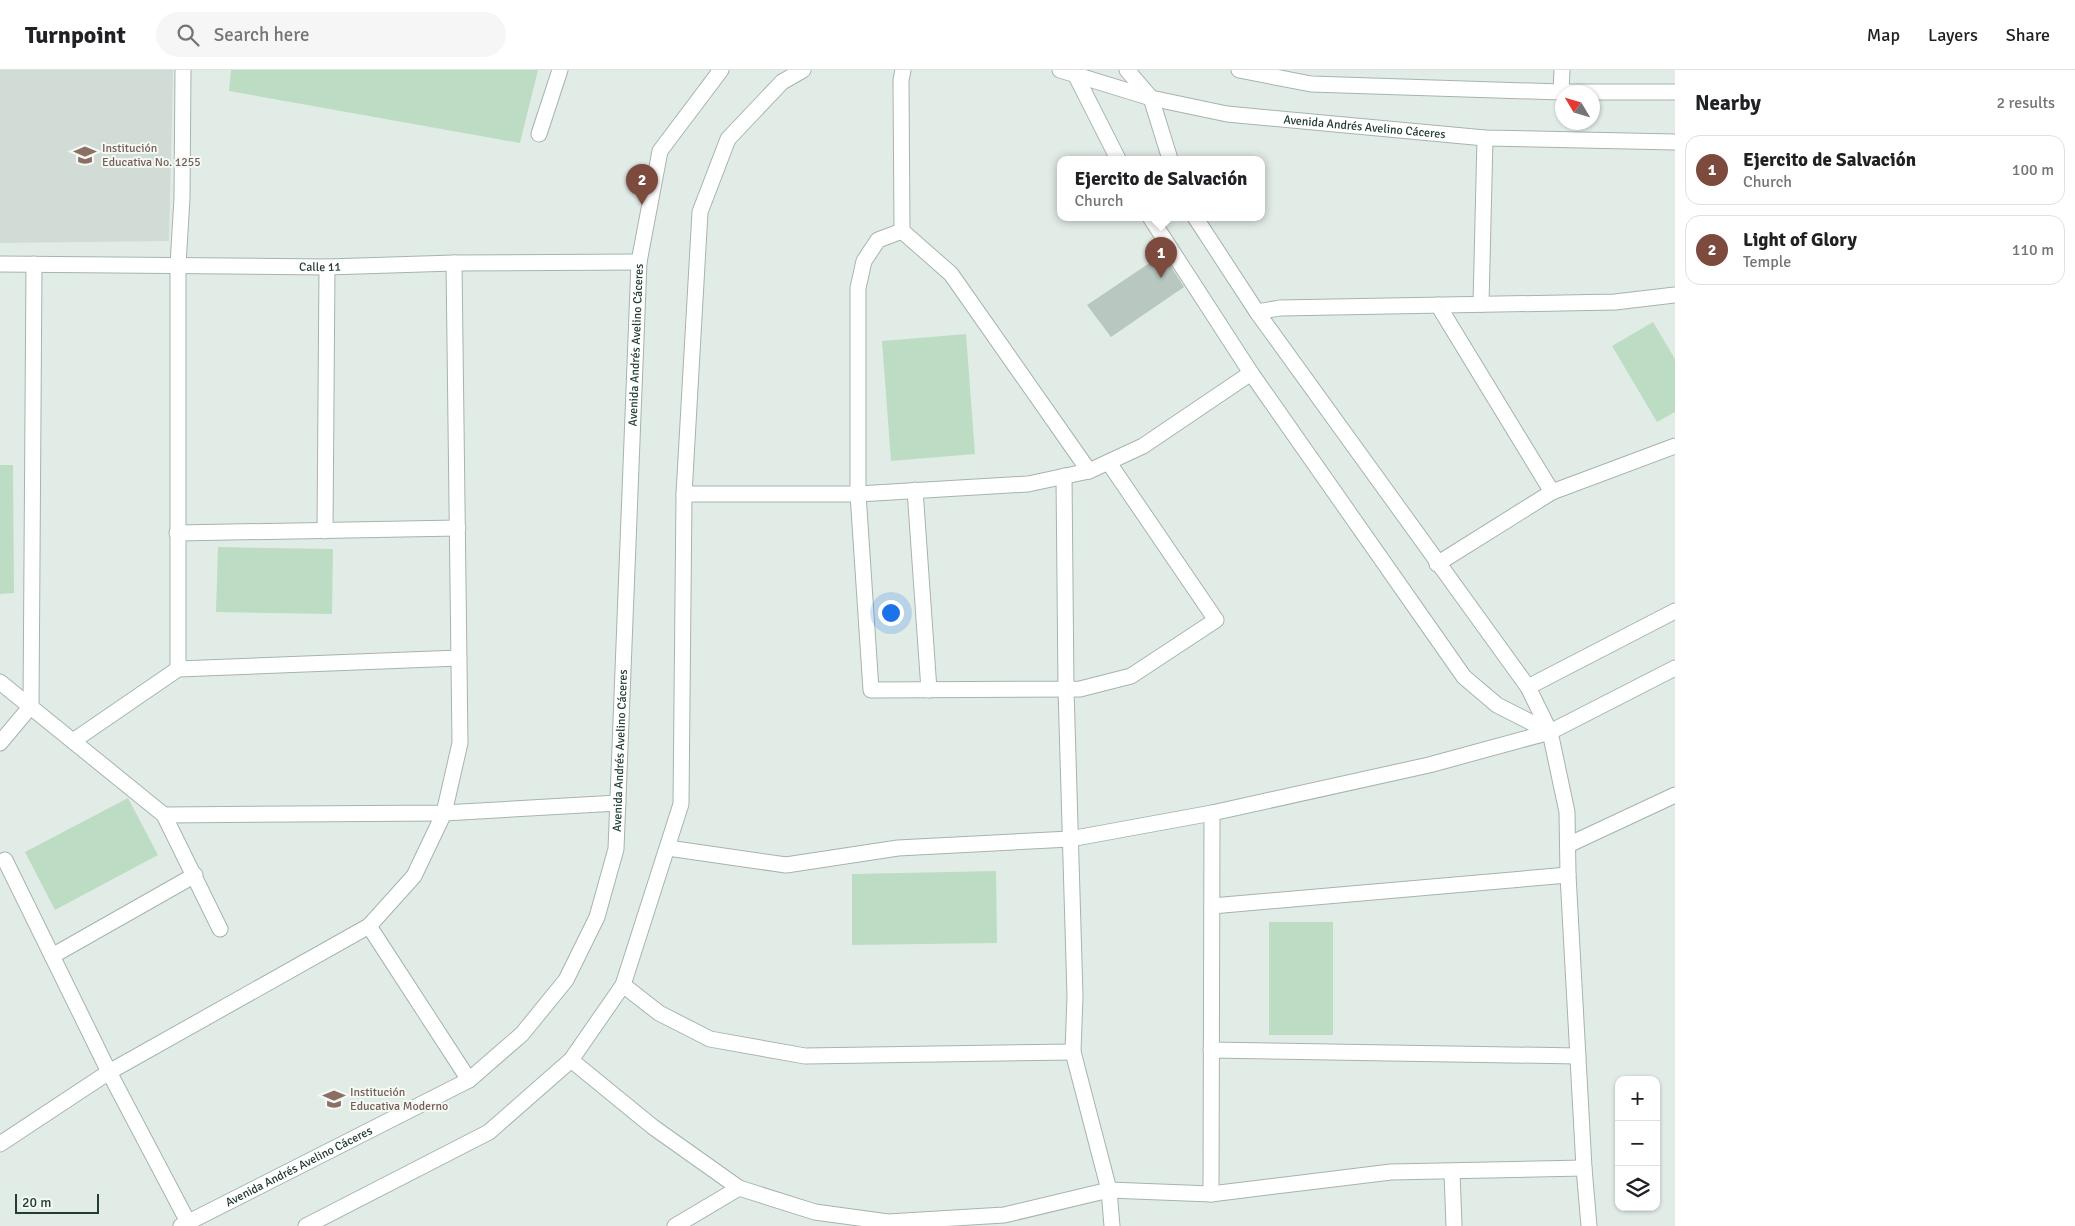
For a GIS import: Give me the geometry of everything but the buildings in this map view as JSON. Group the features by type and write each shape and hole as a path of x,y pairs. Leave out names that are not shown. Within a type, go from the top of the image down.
{"street":[{"path":"178,669 178,265 182,198 182,70"},
{"path":"539,134 560,70"},
{"name":"Avenida Andrés Avelino Cáceres","path":"185,1224 469,1080 522,1034 566,980 597,917 616,849 639,262 660,151 721,70"},
{"path":"306,1226 489,1132 571,1060 623,985 682,804 684,494 700,212 728,139 782,82 803,70"},
{"path":"903,70 902,231 951,274 1089,471"},
{"path":"1127,70 1151,98 1169,156"},
{"path":"1239,70 1311,84 1555,92"},
{"path":"1561,85 1562,70"},
{"path":"1067,71 1116,156"},
{"name":"Avenida Andrés Avelino Cáceres","path":"1067,71 1151,98 1227,114 1485,138 1675,142"},
{"path":"1600,92 1675,92"},
{"path":"1480,304 1485,138"},
{"path":"1153,221 1251,373 1464,677 1497,705 1550,732"},
{"path":"1198,221 1257,312 1437,564 1528,687 1550,732 1567,812 1568,875 1584,1168 1589,1226"},
{"path":"902,231 878,240 864,261 858,288 858,494 870,690 1080,689 1131,676 1216,620 1109,462"},
{"name":"Calle 11","path":"0,264 327,267 454,263 639,262"},
{"path":"0,1144 109,1072 369,926 414,876 444,812 460,744 454,263"},
{"path":"0,743 31,706 34,264"},
{"path":"325,531 327,267"},
{"path":"1257,312 1280,308 1615,302 1675,295"},
{"path":"1438,305 1552,492"},
{"path":"684,494 858,494 1028,484 1089,471 1143,446 1251,373"},
{"path":"1437,564 1552,492 1675,446"},
{"path":"1064,476 1066,689 1074,996 1073,1052 1109,1190 1112,1226"},
{"path":"915,490 929,690"},
{"path":"177,533 458,528"},
{"path":"1528,687 1675,611"},
{"path":"73,740 178,669 460,658"},
{"path":"668,848 786,865 898,848 1070,839 1212,813 1429,765 1550,732 1675,668"},
{"path":"0,682 164,816 195,875 220,929"},
{"path":"1568,846 1675,796"},
{"path":"164,816 444,812 618,803"},
{"path":"1211,1194 1212,813"},
{"path":"5,860 185,1224"},
{"path":"52,956 195,875"},
{"path":"1212,906 1568,875"},
{"path":"369,926 469,1080"},
{"path":"623,985 659,1013 710,1039 805,1056 1073,1052"},
{"path":"1211,1050 1578,1056"},
{"path":"571,1060 653,1127 739,1188 814,1212 888,1222 970,1217 1005,1220 1109,1190 1211,1194 1391,1172 1584,1168"},
{"path":"1452,1172 1454,1226"},
{"path":"675,1226 739,1188"},
{"path":"957,1226 970,1217"}],"shaded area":[{"name":"Institución Educativa No. 1255","path":"0,70 173,70 169,241 0,243"}],"green space":[{"path":"231,70 538,70 520,143 229,91"},
{"path":"1653,322 1675,359 1675,412 1657,422 1612,346"},
{"path":"966,334 975,454 891,461 882,341"},
{"path":"0,465 13,465 14,593 0,594"},
{"path":"218,547 333,549 332,614 216,612"},
{"path":"128,798 158,855 55,910 25,852"},
{"path":"996,871 997,943 852,945 852,874"},
{"path":"1269,922 1333,922 1333,1035 1269,1035"}],"place":[{"name":"Institución Educativa No. 1255","path":"85,155"},
{"name":"Light of Glory","path":"642,205"},
{"name":"Ejercito de Salvación","path":"1161,278"},
{"name":"Institución Educativa Moderno","path":"334,1099"}]}
